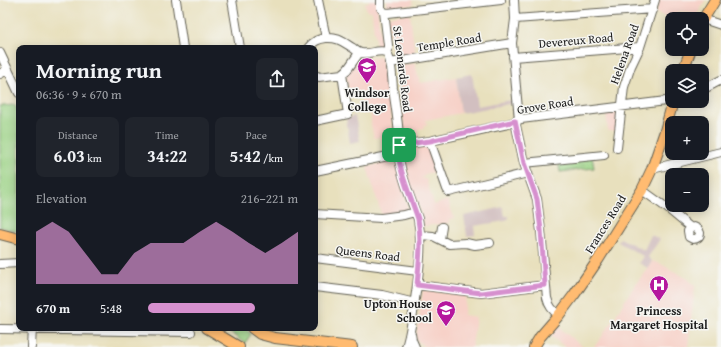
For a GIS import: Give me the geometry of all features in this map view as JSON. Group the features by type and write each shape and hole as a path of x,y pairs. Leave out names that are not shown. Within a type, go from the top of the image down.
{"main road":[{"path":"707,12 715,0"},
{"name":"Frances Road","path":"534,347 540,337 560,315 598,260 642,190 652,169 665,131 670,108"},
{"path":"0,234 16,238"},
{"path":"0,240 16,244"},
{"path":"213,331 239,347"},
{"path":"256,331 260,334 301,344 352,347"},
{"path":"528,347 540,337"}],"street":[{"path":"176,0 183,45"},
{"path":"232,0 240,45"},
{"path":"318,0 326,38"},
{"name":"St Leonards Road","path":"381,0 381,8 384,12 388,45 386,52 389,55 399,134 398,154 419,226 420,235 415,303 411,331 406,347"},
{"path":"384,12 388,13 501,0"},
{"path":"514,0 515,19 512,43 517,120 524,163 537,199 547,298 550,308 560,315"},
{"name":"Helena Road","path":"617,148 624,88 631,66 640,47 655,0"},
{"path":"515,19 652,9"},
{"path":"709,22 721,25"},
{"path":"311,45 318,40 334,38 340,40 359,53 386,52"},
{"name":"Temple Road","path":"390,63 512,43"},
{"name":"Devereux Road","path":"513,58 640,47"},
{"path":"0,53 16,86"},
{"path":"318,76 342,74 347,70 359,53"},
{"path":"0,74 8,69"},
{"path":"318,120 348,114 342,74"},
{"path":"709,86 721,80"},
{"name":"Grove Road","path":"399,145 430,141 517,120 665,101"},
{"path":"430,141 449,192 528,173"},
{"path":"652,169 721,152"},
{"path":"318,170 398,154"},
{"path":"524,163 604,155"},
{"path":"642,190 691,228"},
{"path":"318,214 381,218 415,212"},
{"path":"440,239 442,227"},
{"path":"420,235 433,236 449,244 466,243 475,245 490,243"},
{"name":"Queens Road","path":"318,258 418,271"},
{"path":"0,264 16,263"},
{"path":"417,285 481,293 545,285"},
{"path":"318,286 382,294 415,303"},
{"path":"0,329 16,329"},
{"path":"31,347 32,331"},
{"path":"138,331 191,332"},
{"name":"St Leonards Road","path":"411,331 412,340 415,347"}],"shaded area":[{"path":"369,0 377,0 381,45 376,46 372,11 367,11 365,3 369,2"},
{"path":"387,0 412,0 413,5 387,8"},
{"path":"659,0 705,0 699,12 665,12 665,17 656,13"},
{"path":"410,13 415,55 394,58 387,17"},
{"name":"Windsor College","path":"380,57 382,58 391,111 394,145 392,150 384,147 381,137 374,138 371,125 371,113 363,114 360,94 349,95 346,74 356,61"},
{"path":"415,63 420,83 456,77 461,113 426,120 427,125 424,125 424,128 418,129 419,138 406,140 396,67"},
{"path":"472,74 477,106 511,100 514,97 514,103 461,113 456,77"},
{"path":"615,112 619,115 617,131 608,131 606,113"},
{"path":"355,116 360,141 350,143 346,118"},
{"path":"430,146 438,171 425,174 425,176 422,177 423,179 426,179 434,205 448,200 454,218 449,219 450,223 424,226 420,208 409,183 404,152 405,150"},
{"path":"395,160 408,210 382,216 367,167"},
{"path":"503,207 505,216 509,216 509,218 505,221 474,226 475,235 467,236 464,216"},
{"path":"651,235 660,239 648,257 652,261 648,268 639,263 643,256 618,242 620,238 644,250"},
{"name":"Princess Margaret Hospital","path":"652,261 661,264 688,279 695,286 688,347 594,347 616,317 635,285"},
{"name":"Upton House School","path":"423,290 466,296 464,315 476,317 472,347 424,347 416,339"},
{"path":"558,327 583,347 565,347 551,336"}],"green space":[{"path":"15,105 16,107 16,231 0,227 0,106"},
{"path":"592,156 594,168 560,172 558,160"},
{"path":"248,331 251,334 245,343 229,332"}],"place":[{"name":"Windsor College","path":"367,84"},
{"name":"Princess Margaret Hospital","path":"659,302"},
{"name":"Upton House School","path":"446,327"}],"route":[{"path":"515,121 524,163 537,199 545,285 481,293 417,285 420,246 419,226 399,159 399,145 430,141 508,124 515,121"}]}
